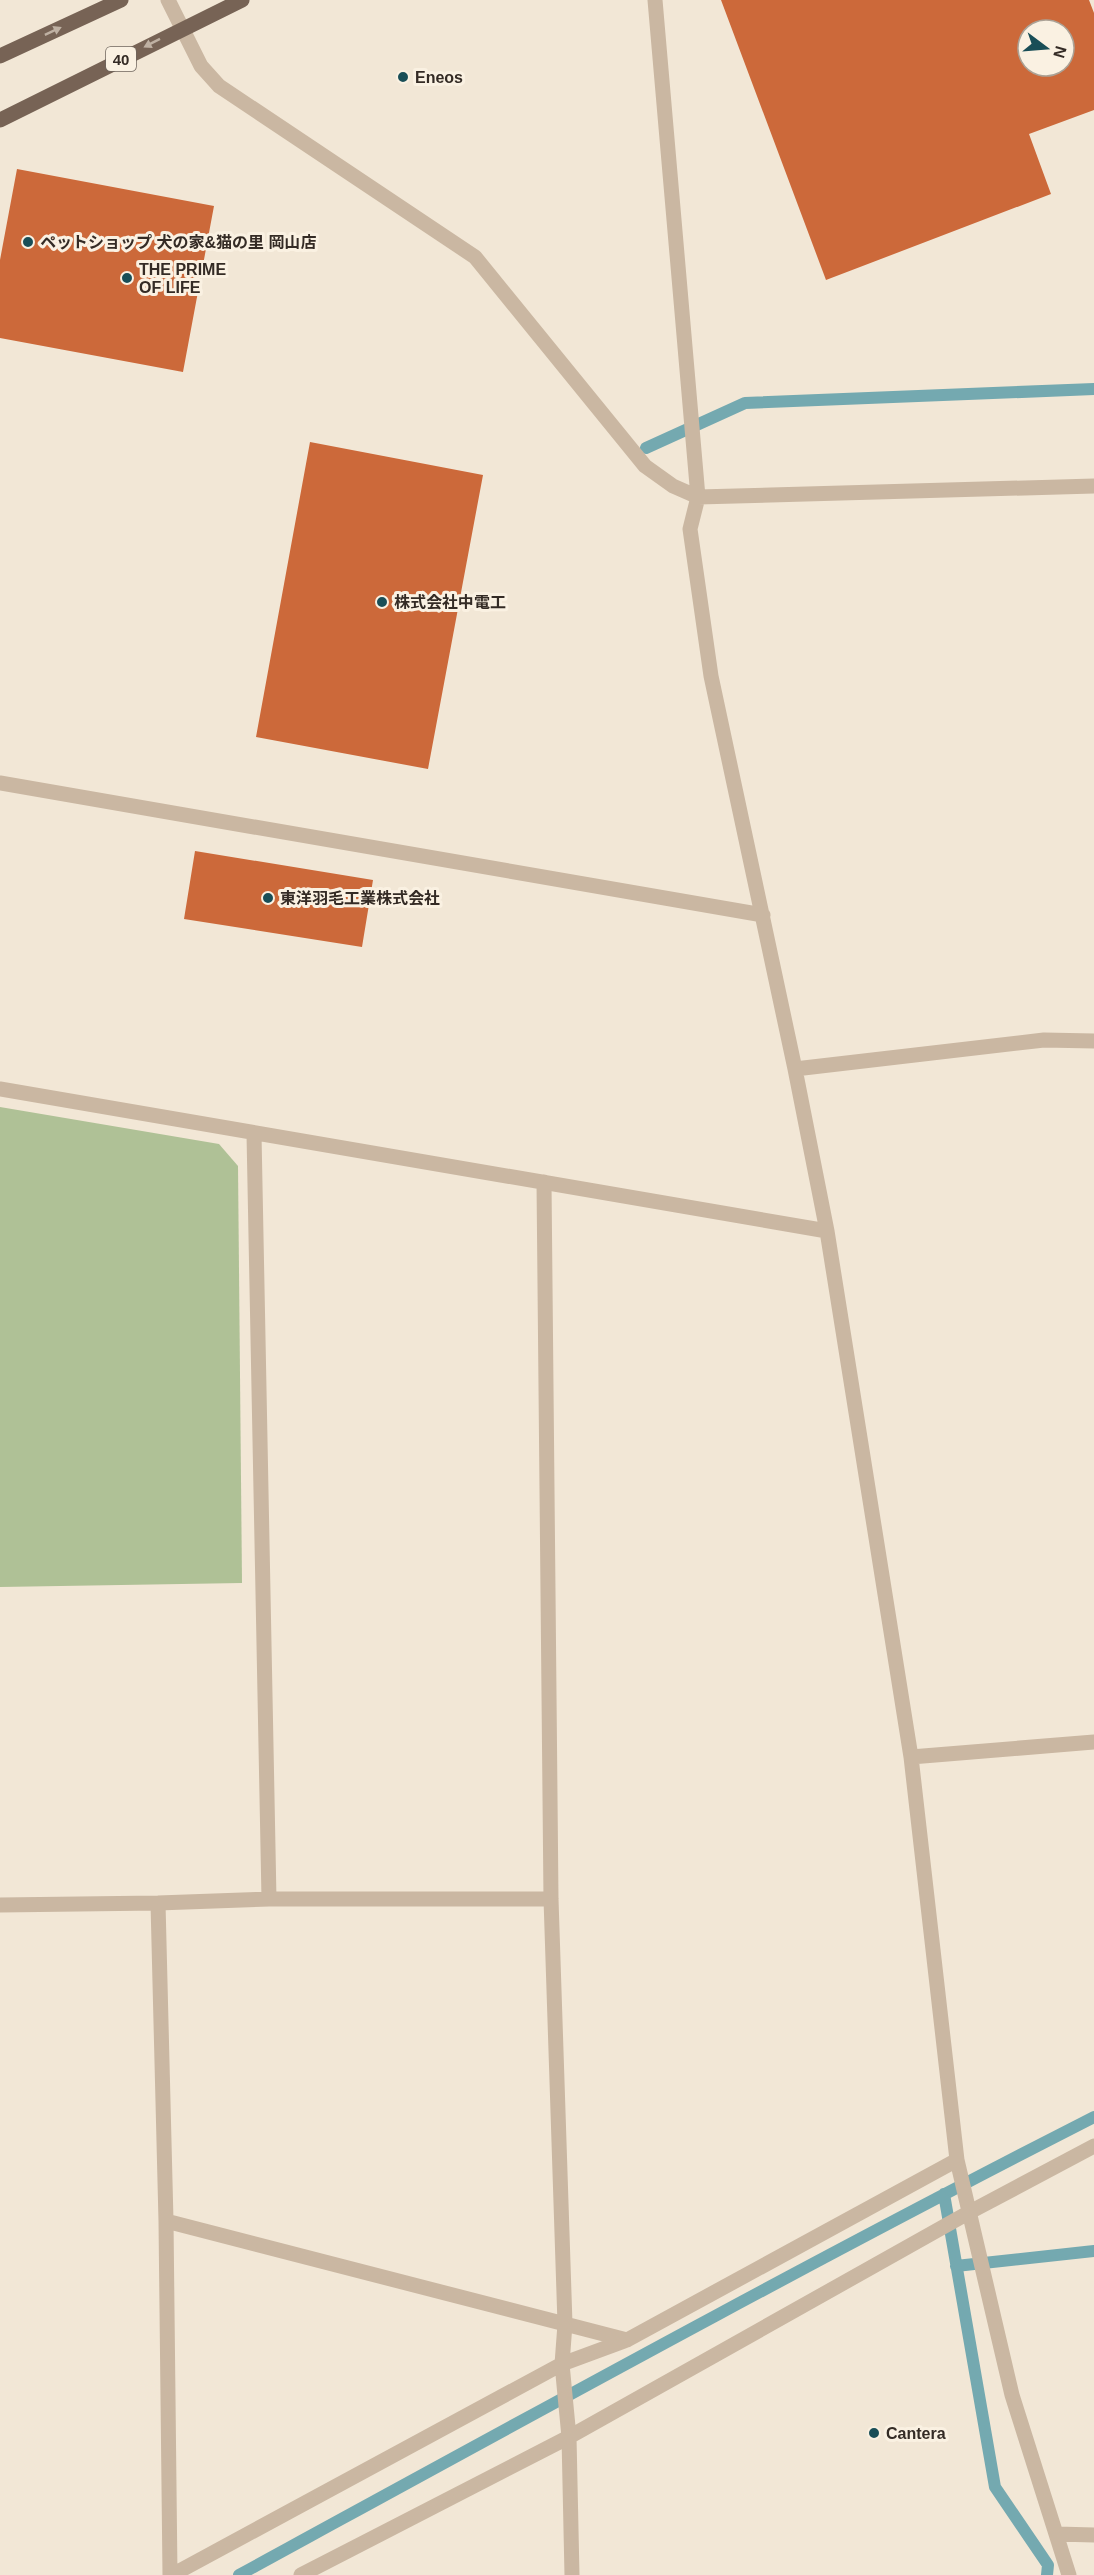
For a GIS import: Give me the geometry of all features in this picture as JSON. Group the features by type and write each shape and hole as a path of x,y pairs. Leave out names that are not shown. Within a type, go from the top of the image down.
{"main road":[{"path":"0,56 121,0"},
{"name":"40","path":"0,120 242,0"}],"street":[{"path":"168,0 201,66 219,86 475,257 645,466 673,486 699,497 1094,486"},
{"path":"655,0 699,497 690,529 711,676 763,915 827,1231 911,1757 958,2167 958,2214 980,2264 1012,2396 1069,2575"},
{"path":"0,783 763,915"},
{"path":"795,1069 1044,1040 1094,1041"},
{"path":"0,1089 827,1231"},
{"path":"254,1134 269,1899"},
{"path":"544,1182 551,1899 565,2325 562,2370 569,2437 572,2575"},
{"path":"911,1757 1094,1742"},
{"path":"0,1905 269,1899 551,1899"},
{"path":"158,1903 166,2221 171,2575 562,2370 627,2340 958,2167"},
{"path":"301,2575 569,2437 958,2214 1094,2146"},
{"path":"166,2221 627,2340"},
{"path":"1057,2534 1094,2535"}],"green space":[{"path":"0,1107 219,1144 238,1166 242,1583 0,1587"}],"building":[{"path":"721,0 1089,0 1094,13 1094,110 1029,134 1051,194 826,280"},
{"path":"17,169 214,206 183,372 0,338 0,260"},
{"path":"310,442 483,475 428,769 256,737"},
{"path":"195,851 373,880 362,947 184,919"}],"waterway":[{"path":"646,448 745,403 1094,389"},
{"path":"239,2575 772,2286 1094,2117"},
{"path":"944,2194 995,2487 1048,2565 1047,2575"},
{"path":"956,2266 1094,2251"}],"place":[{"name":"Eneos","path":"403,77"},
{"name":"ペットショップ 犬の家&猫の里 岡山店","path":"28,242"},
{"name":"THE PRIME OF LIFE","path":"127,278"},
{"name":"株式会社中電工","path":"382,602"},
{"name":"東洋羽毛工業株式会社","path":"268,898"},
{"name":"Cantera","path":"874,2433"}]}
